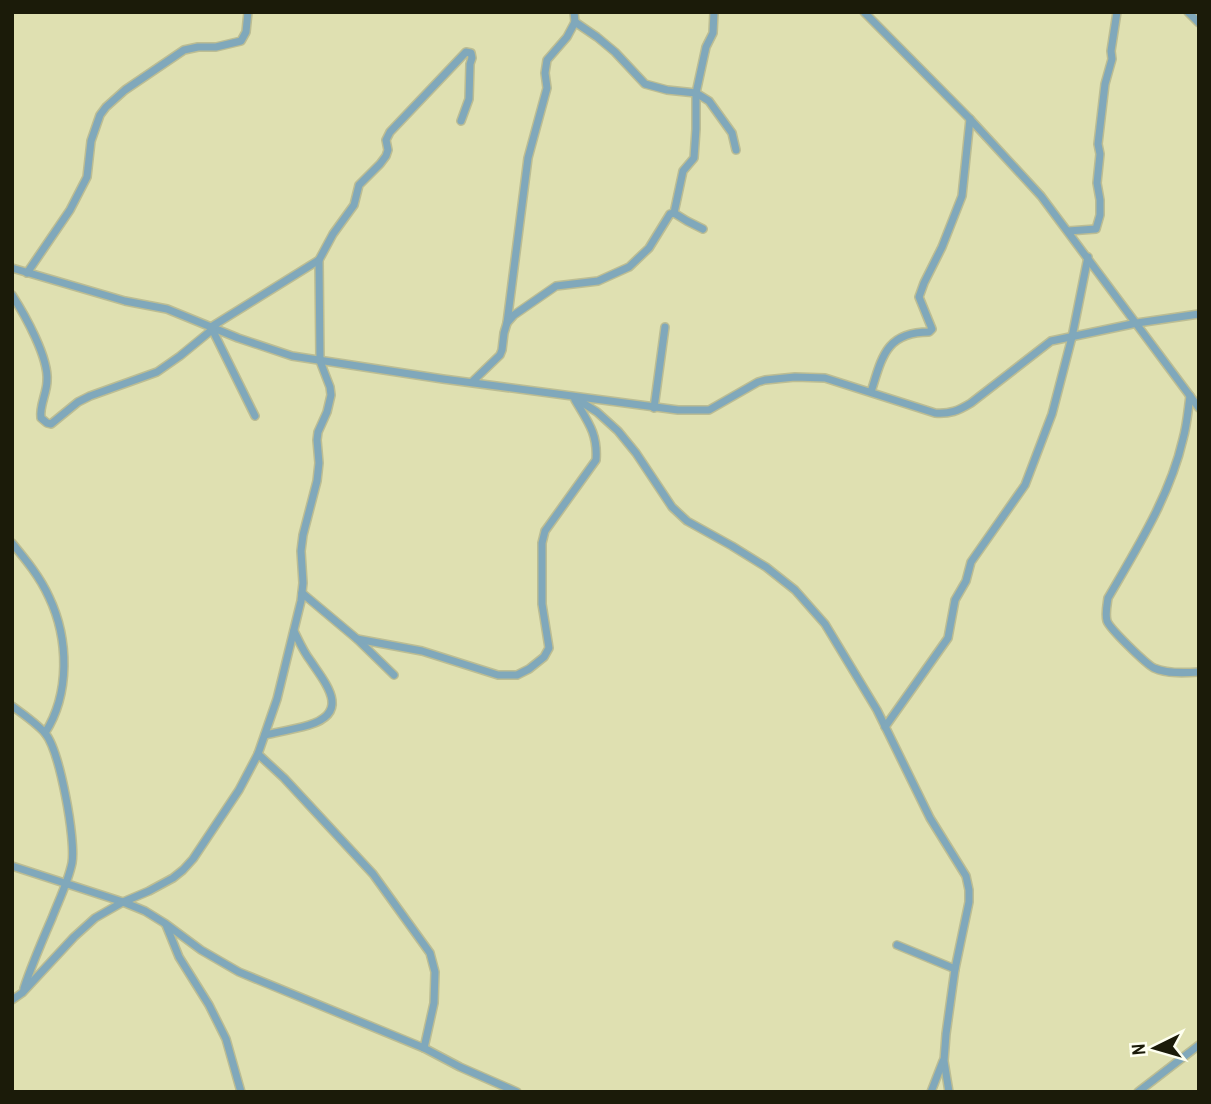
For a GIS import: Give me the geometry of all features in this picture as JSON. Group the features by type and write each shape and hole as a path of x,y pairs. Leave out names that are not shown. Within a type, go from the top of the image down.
{"street":[{"path":"27,273 70,209 87,177 91,141 100,115 106,107 125,90 184,50 241,41 246,32 248,12"},
{"path":"472,382 500,355 507,323 528,158 547,88 547,60 567,37 575,22 574,12"},
{"path":"674,213 683,171 694,158 696,93 706,47 713,33 715,12"},
{"path":"864,12 1032,185 1199,408"},
{"path":"1068,231 1096,229 1100,215 1098,144 1102,105 1112,59 1116,12"},
{"path":"1188,12 1199,23"},
{"path":"575,22 615,52 645,84 696,93 709,101 732,133 736,150"},
{"path":"12,1000 95,918 173,878 183,870 239,790 258,754 277,699 302,593 303,536 317,481 318,432 331,395 320,361 319,260 333,234 354,205 359,185 386,156 386,140 390,132 467,52 471,53 472,58 469,99 461,121"},
{"path":"871,392 887,349 896,339 932,329 919,298 923,283 942,247 962,196 970,119"},
{"path":"507,323 522,309 556,286 598,281 629,267 649,248 666,218 674,213"},
{"path":"674,213 703,229"},
{"path":"886,727 948,638 955,600 966,581 971,562 1025,485 1052,414 1072,337 1088,257"},
{"path":"12,295 41,350 48,371 40,413 41,418 51,424 68,409 90,396 157,372 212,328 319,260"},
{"path":"12,268 125,301 167,309 292,356 654,408 706,411 758,382 795,377 825,378 935,413 948,414 971,403 1051,341 1137,323 1199,314"},
{"path":"654,408 665,327"},
{"path":"212,328 255,416"},
{"path":"1190,396 1183,439 1174,471 1160,503 1108,598 1106,611 1107,622 1146,663 1167,671 1199,672"},
{"path":"573,397 597,412 618,431 672,507 687,522 766,566 795,590 825,624 886,727 930,818 966,876 969,890 946,1034 944,1061 949,1092"},
{"path":"357,639 422,651 498,675 517,675 544,657 549,648 542,604 542,543 545,531 596,460 594,432 573,397"},
{"path":"12,543 36,574 57,618 64,674 60,702 45,733"},
{"path":"302,593 357,639 394,675"},
{"path":"265,735 311,725 333,707 328,688 293,630"},
{"path":"12,706 45,733 57,761 73,850 66,884 22,993"},
{"path":"258,754 284,778 373,874 430,953 435,972 434,1003 424,1048"},
{"path":"12,866 145,911 201,950 239,972 424,1048 517,1092"},
{"path":"166,924 179,957 209,1005 226,1039 241,1092"},
{"path":"897,944 955,969"},
{"path":"1138,1092 1199,1045"},
{"path":"931,1092 944,1061"}]}
